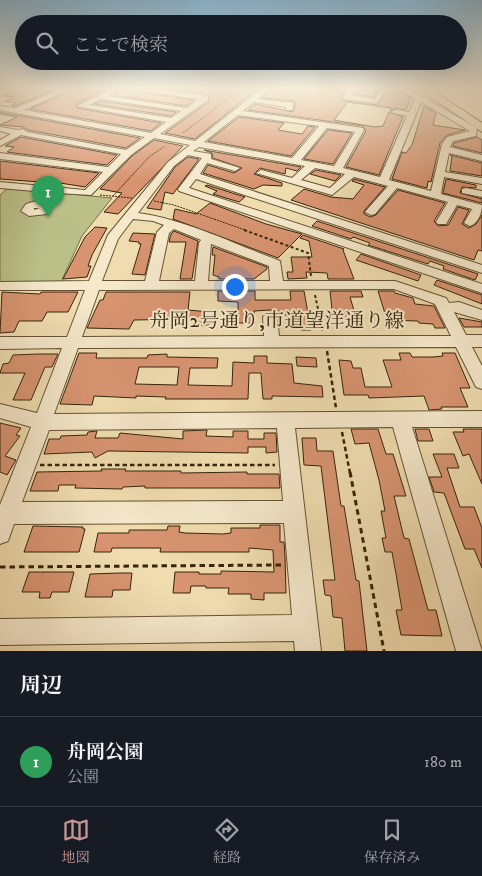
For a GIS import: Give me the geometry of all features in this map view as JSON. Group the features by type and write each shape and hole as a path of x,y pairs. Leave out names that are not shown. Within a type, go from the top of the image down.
{"highway":[{"path":"467,119 482,128"}],"street":[{"path":"0,143 46,119"},
{"path":"65,119 199,142 337,169 480,207 470,223"},
{"path":"163,119 173,121"},
{"path":"0,533 5,509 42,422 112,238 171,164 228,119"},
{"path":"283,119 360,130 337,169"},
{"path":"371,212 388,183 410,119"},
{"path":"435,196 445,149 450,139 473,134 474,130 459,119"},
{"path":"1,187 87,193 128,153 173,121"},
{"path":"295,161 313,134 324,126"},
{"path":"0,129 128,153"},
{"path":"445,149 482,158"},
{"path":"186,152 208,156 183,189 479,288 482,274"},
{"path":"0,156 110,170"},
{"path":"205,160 235,168"},
{"path":"294,181 312,165"},
{"path":"261,173 332,192 352,173"},
{"path":"441,174 482,181"},
{"path":"194,175 250,192 265,200 482,269"},
{"path":"40,204 54,190"},
{"path":"466,191 482,194"},
{"path":"251,211 265,200"},
{"path":"442,222 454,200"},
{"path":"130,215 155,218 173,224 275,264 277,285"},
{"path":"328,237 342,223"},
{"path":"151,285 163,232 173,224"},
{"path":"201,285 205,243 209,239"},
{"path":"0,286 395,285 441,302 482,382"},
{"path":"445,308 459,307 482,315"},
{"path":"270,317 272,342"},
{"name":"舟岡2号通り,市道望洋通り線","path":"0,343 482,341"},
{"path":"0,411 42,422 482,419"},
{"path":"400,419 469,651"},
{"path":"0,632 307,640 286,420"},
{"path":"5,509 295,512"}],"path":[{"path":"113,196 149,157 201,119"},
{"path":"87,193 174,204 308,253 312,285 325,342 384,651"},
{"path":"25,465 290,464"},
{"path":"0,567 300,565"}],"green space":[{"path":"8,188 112,198 82,236 60,284 0,284 0,195"}],"building":[{"path":"12,119 40,119 140,138 126,148 28,130 23,127 0,125"},
{"path":"87,119 141,119 161,123 151,131"},
{"path":"184,119 219,119 195,139 165,133"},
{"path":"236,119 257,119 284,123 278,130 302,134 308,126 315,127 291,156 208,141"},
{"path":"315,119 334,119 375,127 383,126 386,119 402,119 379,175 346,167 366,131 363,126"},
{"path":"420,119 434,119 433,125 465,130 447,135 440,143 431,182 428,181 427,188 392,179 402,152 406,153 412,145"},
{"path":"328,130 352,133 333,164 304,159"},
{"path":"21,137 117,155 107,165 7,152 14,147 5,146"},
{"path":"477,137 482,140 482,153 453,146 454,143"},
{"path":"154,140 183,146 118,214 104,212 122,193 100,189 132,156"},
{"path":"204,150 301,167 297,171 286,168 285,174 260,168 254,174 282,183 282,186 263,185 254,189 203,173 208,165 234,173 242,168 213,158 212,153"},
{"path":"450,155 482,163 482,176 450,171 452,156"},
{"path":"188,157 199,159 173,194 165,192 161,210 147,208 175,167"},
{"path":"0,161 99,173 85,187 54,182 51,185 38,184 40,182 0,179"},
{"path":"316,170 341,175 335,181 310,174"},
{"path":"354,179 385,187 364,211 364,214 370,217 376,215 398,190 445,203 434,221 438,226 448,225 458,207 469,210 462,224 469,228 476,224 482,215 482,251 478,250 474,260 291,200 304,189 331,197 353,199 364,185 352,181"},
{"path":"446,179 476,185 476,188 462,187 460,193 482,199 482,203 443,193"},
{"path":"205,186 245,197 239,202 213,194 217,191"},
{"path":"210,203 266,224 302,234 278,258 173,219 175,209 196,214"},
{"path":"317,221 478,274 475,280 443,269 444,266 430,261 428,264 368,245 370,243 353,237 351,239 312,226"},
{"path":"95,227 107,228 92,255 87,277 63,279 85,237"},
{"path":"174,231 198,241 192,279 180,279 186,242 169,242"},
{"path":"133,233 155,234 145,275 132,274 141,244 129,241"},
{"path":"303,235 344,249 354,279 328,279 327,273 306,272 307,278 288,279 287,272 293,272 291,257 312,257 309,241 300,238"},
{"path":"213,247 267,267 267,269 254,279 219,279 219,277 213,275 215,255 212,255"},
{"path":"361,254 421,275 418,281 356,260"},
{"path":"437,280 482,295 482,304 434,285"},
{"path":"218,291 255,291 255,300 291,300 290,291 304,291 311,330 301,330 299,315 285,315 284,312 270,310 254,311 255,323 238,323 238,302 218,301"},
{"path":"330,291 361,291 363,297 350,297 355,314 352,314 353,318 333,318"},
{"path":"378,291 394,291 395,293 413,298 415,304 434,306 445,328 435,328 433,324 419,323 418,321 387,320"},
{"path":"2,292 40,294 41,292 78,292 68,312 47,312 42,321 19,321 14,332 0,333"},
{"path":"106,292 190,292 188,310 210,312 209,325 196,325 197,319 134,320 129,329 87,328 100,300 103,300"},
{"path":"459,318 482,322 482,327 464,327"},
{"path":"79,353 97,353 96,358 147,358 148,355 167,354 167,357 218,358 217,368 190,368 188,385 232,386 233,362 254,363 254,356 267,356 267,363 292,364 294,383 322,386 323,397 272,396 272,399 263,399 261,373 249,373 248,399 165,399 166,397 94,396 92,405 60,404","holes":["139,367 179,367 177,385 135,384"]},
{"path":"399,353 410,353 412,357 433,357 443,356 442,353 455,353 470,388 460,388 468,407 441,407 442,409 429,410 424,396 369,398 368,395 344,395 339,360 351,361 353,368 361,368 365,387 392,387 383,360 401,360"},
{"path":"58,354 52,367 45,367 31,400 13,400 25,373 0,373 3,364 9,363 13,355"},
{"path":"296,357 316,358 317,367 297,366"},
{"path":"0,423 21,428 16,435 20,436 5,456 16,460 7,475 0,472"},
{"path":"351,429 378,429 386,454 393,454 406,496 394,496 404,538 409,539 428,610 436,610 442,636 401,635 396,610 402,610 392,552 385,552 382,538 386,538 381,511 385,511 379,480 369,443 355,444"},
{"path":"415,429 429,429 433,441 418,441"},
{"path":"463,429 482,429 482,484 469,454 463,456 453,432 464,432"},
{"path":"207,430 206,436 233,437 233,431 248,431 248,439 264,439 264,433 276,433 277,452 266,453 266,447 248,447 248,453 108,451 95,458 92,452 44,454 49,439 60,439 61,436 87,435 88,432 97,431 95,438 118,438 120,433 183,439 183,431"},
{"path":"302,438 316,438 317,451 333,451 341,506 344,506 356,580 359,581 367,651 345,651 342,618 333,617 331,596 325,595 323,580 335,580 321,466 304,465"},
{"path":"433,454 454,454 459,468 447,468 460,507 474,507 482,528 482,568 474,549 465,549 444,493 434,492 429,477 442,477"},
{"path":"101,469 181,471 181,473 247,472 247,474 279,474 280,488 145,488 145,486 123,487 122,489 75,488 76,485 59,485 58,491 30,491 37,472 102,471"},
{"path":"260,525 280,525 280,542 284,542 285,557 286,593 264,593 264,600 251,599 251,594 228,594 229,588 206,588 206,586 191,586 190,593 173,593 175,572 221,574 221,571 274,572 273,550 249,548 249,552 160,552 161,548 112,548 111,552 94,552 98,533 129,533 129,530 167,530 168,526 180,526 179,532 223,534 231,533 231,528 260,528"},
{"path":"33,526 83,527 85,529 79,552 24,552"},
{"path":"29,572 74,572 69,592 52,592 50,598 39,598 40,592 22,592"},
{"path":"132,573 130,590 113,590 112,597 85,597 90,574"}],"place":[{"name":"舟岡公園","path":"48,217"}]}
